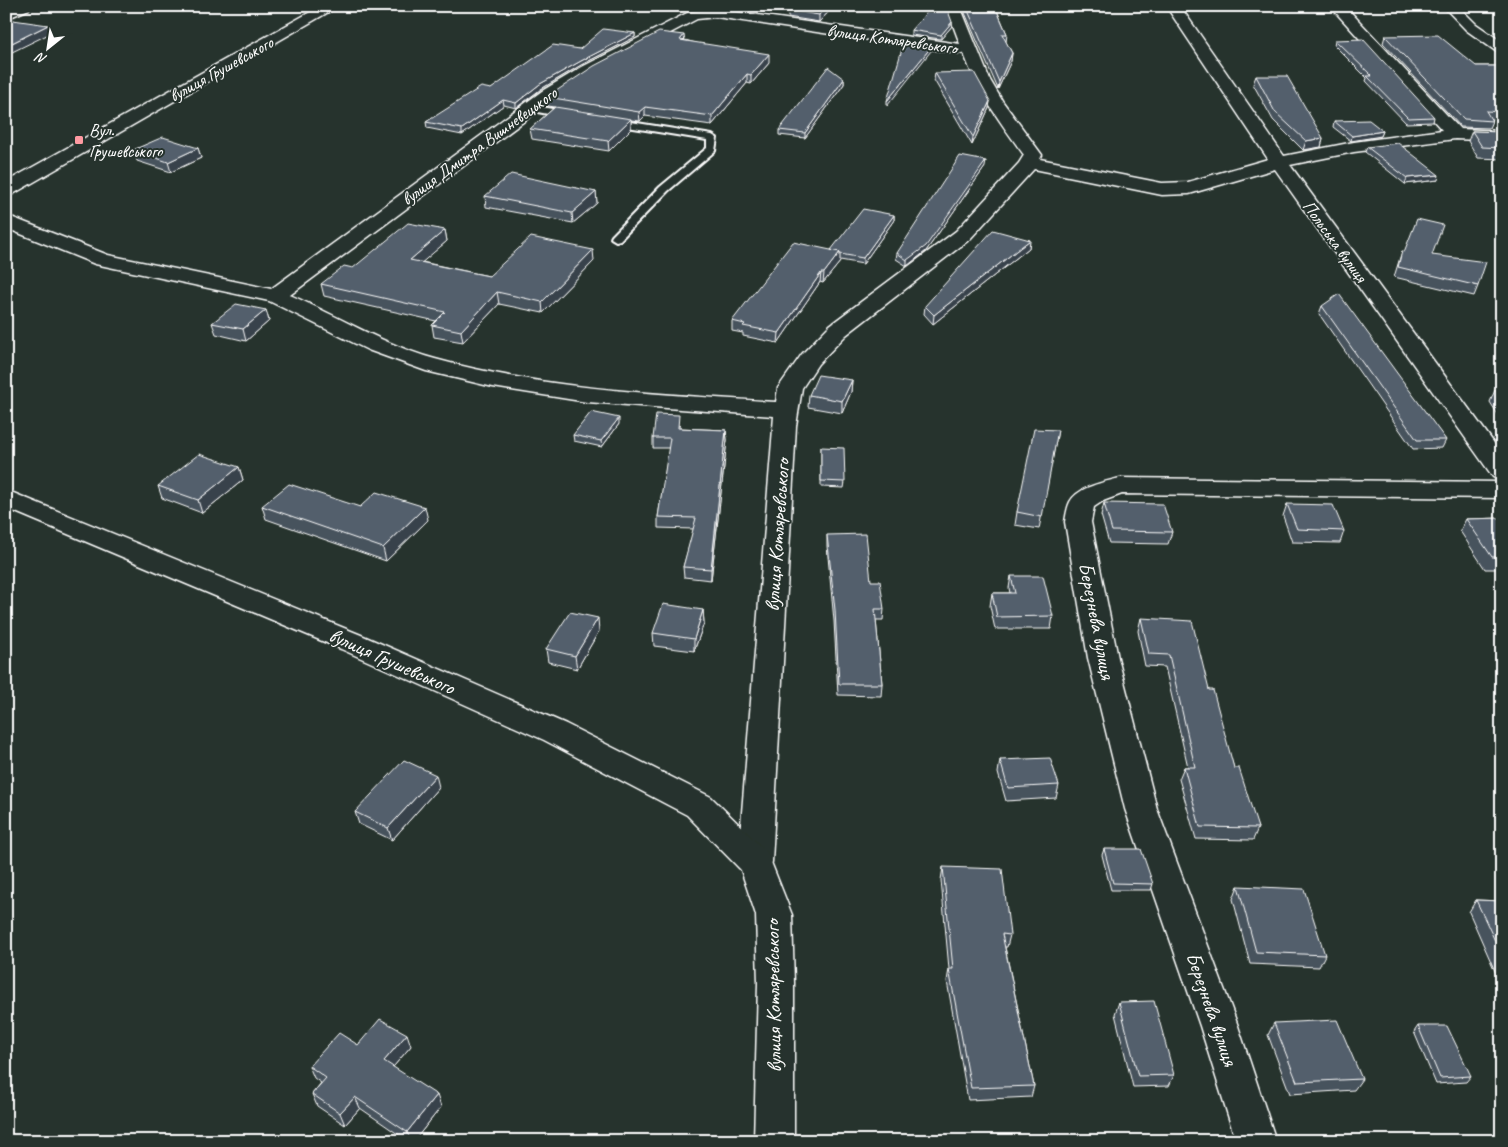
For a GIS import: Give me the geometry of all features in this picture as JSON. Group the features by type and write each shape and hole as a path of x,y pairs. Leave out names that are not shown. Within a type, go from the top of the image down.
{"street":[{"path":"6,15 24,6"},
{"name":"вулиця Грушевського","path":"6,190 332,6"},
{"name":"вулиця Котляревського","path":"774,1141 776,983 774,915 755,862 790,388 810,359 838,330 963,235 1033,156 995,103 982,80 953,6"},
{"name":"Польська вулиця","path":"1173,6 1279,162 1502,472"},
{"path":"1337,6 1455,134"},
{"path":"1450,6 1471,26 1502,49"},
{"name":"вулиця Котляревського","path":"694,15 716,14 970,50"},
{"name":"вулиця Дмитра Вишневецького","path":"275,296 530,108 588,70 694,15"},
{"path":"1029,162 1162,189 1189,188 1279,162 1354,147 1455,134 1502,136"},
{"path":"6,221 102,260 275,296 376,345 426,364 493,380 587,394 787,410"},
{"name":"Березнева вулиця","path":"1256,1141 1219,1026 1142,809 1103,658 1078,522 1082,504 1094,495 1120,486 1502,490"},
{"name":"вулиця Грушевського","path":"6,498 342,639 555,732 699,806 755,862"}],"lane":[{"path":"530,108 578,116"},
{"path":"606,121 712,138 712,149 664,189 616,238"}],"building":[{"path":"788,6 827,6 819,15 788,10"},
{"path":"966,6 995,6 1007,34 1002,34 1012,53 999,82"},
{"path":"930,9 948,11 952,22 941,35 911,30"},
{"path":"6,19 48,25 6,46"},
{"path":"603,29 635,33 540,84 516,103 503,100 462,129 426,122 481,87 491,89 553,45 580,49"},
{"path":"659,32 684,35 680,40 769,54 751,75 747,74 712,116 645,107 639,112 547,97 594,66"},
{"path":"1438,35 1476,66 1502,66 1502,112 1486,111 1492,121 1464,119 1385,36"},
{"path":"1363,39 1434,117 1408,118 1367,76 1372,76 1335,40"},
{"path":"904,42 932,46 887,101"},
{"path":"828,67 844,79 805,133 779,130"},
{"path":"974,72 990,101 973,137 935,73"},
{"path":"1256,76 1287,76 1323,138 1306,141 1275,112"},
{"path":"555,107 631,119 608,141 530,129"},
{"path":"1369,120 1383,131 1352,136 1334,121"},
{"path":"1472,131 1502,132 1502,148 1482,147"},
{"path":"163,137 198,148 168,162 133,150"},
{"path":"1398,143 1439,175 1407,178 1367,147"},
{"path":"960,156 986,161 926,246 907,260 897,253"},
{"path":"511,174 596,192 572,213 485,196"},
{"path":"863,209 894,215 863,258 840,254 840,252 831,250"},
{"path":"1417,219 1443,225 1432,255 1486,262 1478,286 1398,267 1402,251 1404,252"},
{"path":"408,223 445,230 410,260 489,276 531,237 593,250 542,302 497,292 461,331 432,325 445,312 321,284 344,266 353,268"},
{"path":"993,230 1030,240 934,315 925,306"},
{"path":"793,242 840,252 824,273 821,273 779,333 743,326 745,324 732,321"},
{"path":"1339,294 1446,440 1417,440 1322,306"},
{"path":"236,304 266,310 243,329 212,323"},
{"path":"818,375 852,380 842,401 809,395"},
{"path":"1495,390 1502,390 1502,400"},
{"path":"591,412 619,418 601,441 573,435"},
{"path":"656,414 679,415 678,428 726,430 711,569 683,567 696,518 658,517 670,438 653,438"},
{"path":"1034,429 1058,430 1042,517 1017,512"},
{"path":"821,447 844,448 845,482 821,481"},
{"path":"199,454 239,467 198,500 158,486"},
{"path":"289,484 360,507 376,492 425,507 383,548 262,506"},
{"path":"1104,503 1163,504 1172,532 1112,531"},
{"path":"1287,504 1333,505 1344,531 1297,529"},
{"path":"1502,518 1502,557 1492,557 1466,519"},
{"path":"866,534 871,581 880,581 884,609 875,609 882,684 839,684 835,610 827,535"},
{"path":"1011,576 1043,576 1053,616 997,617 992,593 1015,593"},
{"path":"663,604 703,610 694,639 653,633"},
{"path":"570,612 598,618 575,656 546,649"},
{"path":"1141,618 1192,621 1209,690 1213,690 1234,768 1239,768 1258,828 1200,827 1184,767 1195,767 1169,655 1149,654"},
{"path":"1050,758 1059,785 1008,788 1000,760"},
{"path":"404,760 436,775 388,828 355,812"},
{"path":"1104,849 1141,849 1153,884 1113,883"},
{"path":"943,867 1002,869 1010,935 1002,934 1034,1086 971,1088 949,969 953,969"},
{"path":"1238,886 1304,889 1325,955 1256,952"},
{"path":"1476,900 1502,901 1502,956"},
{"path":"1154,1001 1174,1075 1138,1076 1119,1002"},
{"path":"380,1019 407,1034 384,1061 437,1095 407,1132 355,1097 340,1113 312,1094 326,1078 309,1066 339,1033 358,1045"},
{"path":"1337,1020 1362,1079 1297,1082 1274,1023"},
{"path":"1418,1026 1447,1026 1471,1076 1440,1078"}],"place":[{"name":"Вул. Грушевського","path":"79,140"}]}
